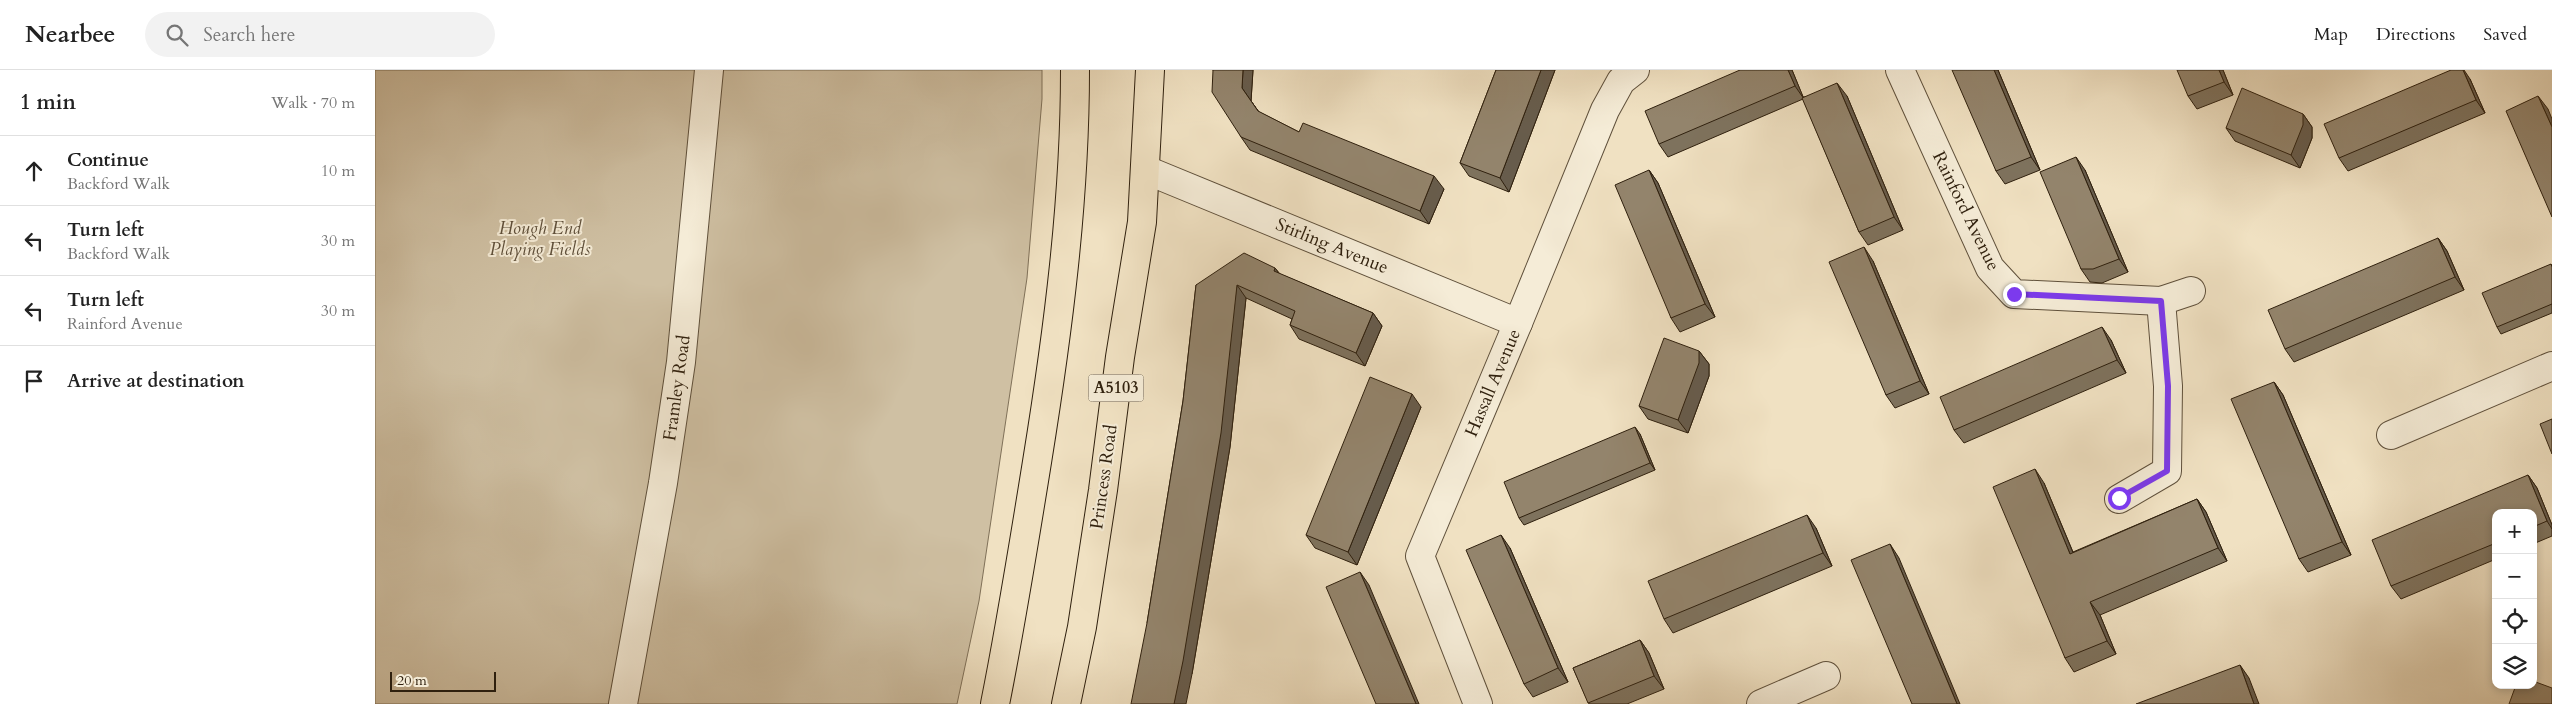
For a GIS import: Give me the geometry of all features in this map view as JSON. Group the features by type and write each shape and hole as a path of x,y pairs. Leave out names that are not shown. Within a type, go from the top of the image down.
{"highway":[{"path":"995,704 1012,620 1054,354 1070,200 1075,70"},
{"name":"Princess Road","path":"1065,704 1082,627 1141,222 1146,170 1149,70"}],"street":[{"name":"Framley Road","path":"623,704 663,483 681,362 709,70"},
{"name":"Hassall Avenue","path":"1478,704 1420,556 1605,110 1621,81 1635,70"},
{"name":"Rainford Avenue","path":"1899,70 1990,268 2014,294 2161,301 2191,291"},
{"name":"Stirling Avenue","path":"1146,170 1518,323"},
{"path":"2119,498 2167,471 2168,386 2161,301"},
{"path":"2391,435 2552,366"},
{"path":"1761,704 1826,676"}],"green space":[{"name":"Hough End Playing Fields","path":"375,70 1042,70 1042,99 1027,278 979,601 957,704 375,704"}],"building":[{"path":"1213,70 1243,70 1242,88 1258,111 1299,132 1303,123 1434,176 1420,211 1241,137 1212,92"},
{"path":"1496,70 1541,70 1500,178 1460,163"},
{"path":"1740,70 1788,70 1795,86 1659,144 1645,111"},
{"path":"1952,70 1994,70 2031,157 1996,171"},
{"path":"2177,70 2219,70 2224,82 2188,96"},
{"path":"2451,70 2463,70 2476,100 2339,158 2324,124"},
{"path":"1837,83 1894,217 1859,232 1802,98"},
{"path":"2242,88 2303,114 2303,125 2291,155 2226,128"},
{"path":"2538,96 2552,127 2552,217 2506,111"},
{"path":"2076,157 2119,259 2093,269 2081,269 2040,172"},
{"path":"1649,170 1705,304 1671,318 1615,185"},
{"path":"2438,238 2455,277 2285,349 2268,310"},
{"path":"1864,247 1920,381 1886,395 1829,262"},
{"path":"1244,253 1275,268 1274,271 1373,313 1356,353 1290,325 1295,311 1237,285 1221,433 1183,661 1174,704 1131,704 1147,623 1183,401 1196,285"},
{"path":"2551,264 2552,304 2497,327 2482,293"},
{"path":"2102,327 2117,360 1954,430 1940,397"},
{"path":"1664,338 1699,351 1699,363 1678,420 1639,406"},
{"path":"1370,377 1412,394 1348,552 1306,535"},
{"path":"2274,382 2342,542 2299,559 2231,399"},
{"path":"2552,419 2552,454 2540,424"},
{"path":"1635,427 1650,463 1519,518 1504,482"},
{"path":"2035,469 2070,554 2197,499 2218,548 2090,602 2107,641 2065,658 1993,487"},
{"path":"2528,475 2547,521 2537,525 2537,509 2492,509 2492,545 2391,586 2372,540"},
{"path":"1807,515 1823,553 1664,619 1648,581"},
{"path":"1501,535 1558,668 1524,684 1466,550"},
{"path":"1890,544 1957,704 1912,704 1851,560"},
{"path":"1360,572 1416,704 1376,704 1326,587"},
{"path":"1640,640 1654,676 1588,703 1573,668"},
{"path":"2240,665 2254,704 2136,704"},
{"path":"2537,682 2552,688 2552,704 2509,704 2515,689 2537,689"}],"route":[{"path":"2014,294 2161,301 2168,386 2167,471 2119,498"}]}
